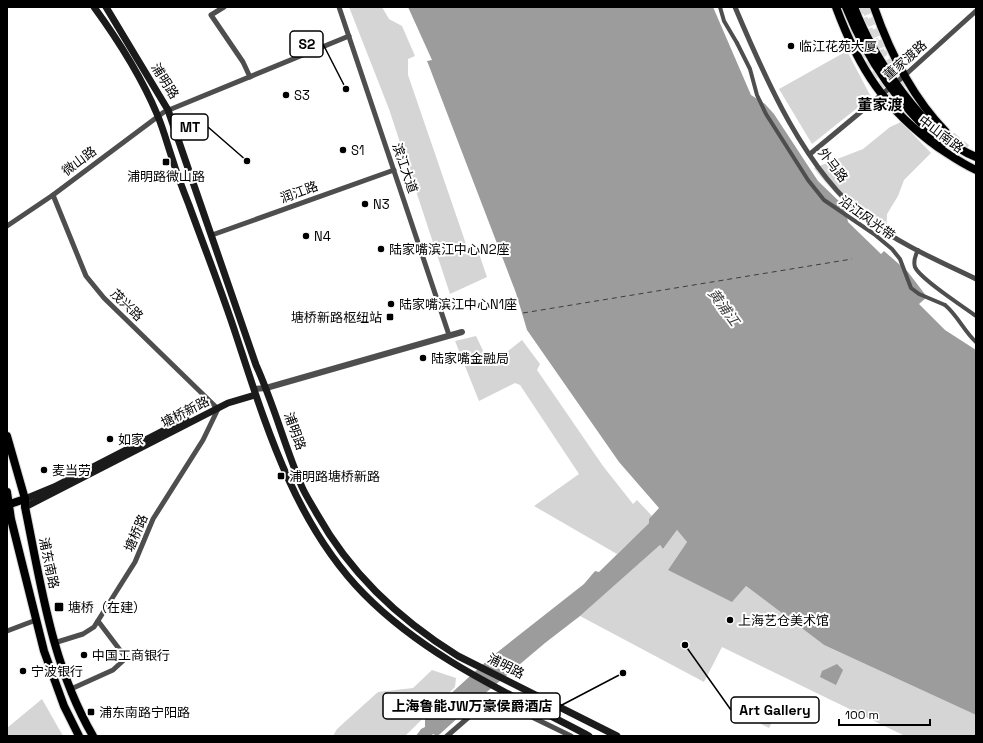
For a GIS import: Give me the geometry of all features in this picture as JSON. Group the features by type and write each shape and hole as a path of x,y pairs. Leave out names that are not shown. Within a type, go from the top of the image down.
{"main road":[{"name":"浦明路","path":"94,7 115,36 163,113 254,392 286,473 312,525 336,562 363,593 398,626 441,657 589,736"},
{"name":"浦明路","path":"106,7 163,113 212,235 256,366 266,388 302,488 340,550 380,596 415,625 458,656 617,736"},
{"name":"中山南路","path":"836,7 863,67 881,95 897,114 924,137 959,163 976,169"},
{"name":"中山南路","path":"846,7 866,48 906,108 943,146 976,169"},
{"name":"中山南路","path":"854,7 892,86 935,128 974,156"},
{"name":"中山南路","path":"874,7 891,50 904,76 921,102 942,127 974,156"},
{"name":"塘桥新路","path":"9,519 25,503 217,407 254,392"},
{"name":"浦东南路","path":"7,436 25,503 54,643 82,717 94,736"},
{"name":"浦东南路","path":"7,492 9,519 44,652 64,706 79,736"},
{"name":"塘桥新路","path":"8,504 25,503"}],"street":[{"path":"224,7 211,14 243,62 250,77"},
{"name":"滨江大道","path":"339,7 449,335"},
{"name":"沿江风光带","path":"720,7 724,21 750,69 756,95 766,114 824,200 874,234 892,249 900,259 911,288 931,300 945,305 956,314 967,334 976,342"},
{"name":"外马路","path":"735,7 776,97 810,154 825,175 867,218 918,250 976,279"},
{"name":"董家渡路","path":"810,154 904,76 976,11"},
{"name":"微山路","path":"7,226 52,195 163,113 349,36"},
{"name":"润江路","path":"212,235 394,170"},
{"name":"茂兴路","path":"52,195 86,276 104,298 217,407"},
{"path":"918,250 914,262 916,269 976,316"},
{"name":"塘桥新路","path":"254,392 462,332"},
{"name":"塘桥路","path":"54,643 83,634 94,627 135,562 153,519 203,440 217,407"},
{"path":"7,631 36,620"},
{"path":"71,689 113,670 126,658 98,621"},
{"path":"447,736 485,703 490,700 497,700 571,736"}],"shaded area":[{"path":"349,7 382,7 389,19 402,26 415,56 408,59 408,75 467,247 477,248 487,277 450,294 389,109"},
{"path":"847,51 871,97 812,144 779,89"},
{"path":"901,122 931,153 904,180 898,196 887,214 886,237 847,205 814,168 863,149 890,127"},
{"path":"476,336 490,365 522,340 540,364 537,370 603,466 633,504 637,500 652,516 649,523 617,554 534,506 579,474 520,385 515,383 479,401 455,341"},
{"path":"677,530 687,542 668,570 746,586 824,645 976,715 976,736 905,736 722,647 704,682 580,616 660,545 663,549"},
{"path":"432,670 456,678 455,687 405,736 333,736 337,729 378,692 413,688"},
{"path":"770,697 782,703 769,728 757,722"},
{"path":"42,699 63,736 7,736 7,728"}],"water":[{"name":"黄浦江","path":"408,7 713,7 751,95 765,104 774,114 818,181 845,207 848,222 881,254 884,251 908,272 927,297 919,304 945,330 976,350 976,715 824,645 746,586 732,602 668,570 687,542 677,530 663,549 660,545 580,616 545,643 482,696 440,734 437,736 433,734 431,736 416,736 421,729 425,727 425,717 490,658 584,584 595,571 599,572 649,523 649,519 659,508 619,462 527,330 516,293 427,61 432,60"},
{"path":"837,664 843,670 836,685 820,677 822,671"}],"ferry route":[{"path":"523,313 852,259"}],"tunnel":[{"path":"841,7 852,34 866,61 882,87 901,110"},
{"path":"859,7 871,34 886,60 902,84 921,106"},
{"path":"865,7 884,55"},
{"path":"942,128 970,151"}],"place":[{"name":"临江花苑大厦","path":"791,46"},
{"name":"S2","path":"346,89"},
{"name":"S3","path":"286,95"},
{"name":"S1","path":"343,150"},
{"name":"MT","path":"247,161"},
{"name":"浦明路微山路","path":"166,162"},
{"name":"N3","path":"365,204"},
{"name":"N4","path":"306,236"},
{"name":"陆家嘴滨江中心N2座","path":"381,249"},
{"name":"陆家嘴滨江中心N1座","path":"391,304"},
{"name":"塘桥新路枢纽站","path":"390,317"},
{"name":"陆家嘴金融局","path":"423,358"},
{"name":"如家","path":"110,439"},
{"name":"麦当劳","path":"44,470"},
{"name":"浦明路塘桥新路","path":"281,476"},
{"name":"塘桥（在建）","path":"59,607"},
{"name":"上海艺仓美术馆","path":"730,620"},
{"name":"Art Gallery","path":"685,645"},
{"name":"中国工商银行","path":"84,655"},
{"name":"宁波银行","path":"23,671"},
{"name":"上海鲁能JW万豪侯爵酒店","path":"623,673"},
{"name":"浦东南路宁阳路","path":"91,712"}],"district":[{"name":"董家渡","path":"880,104"}]}
